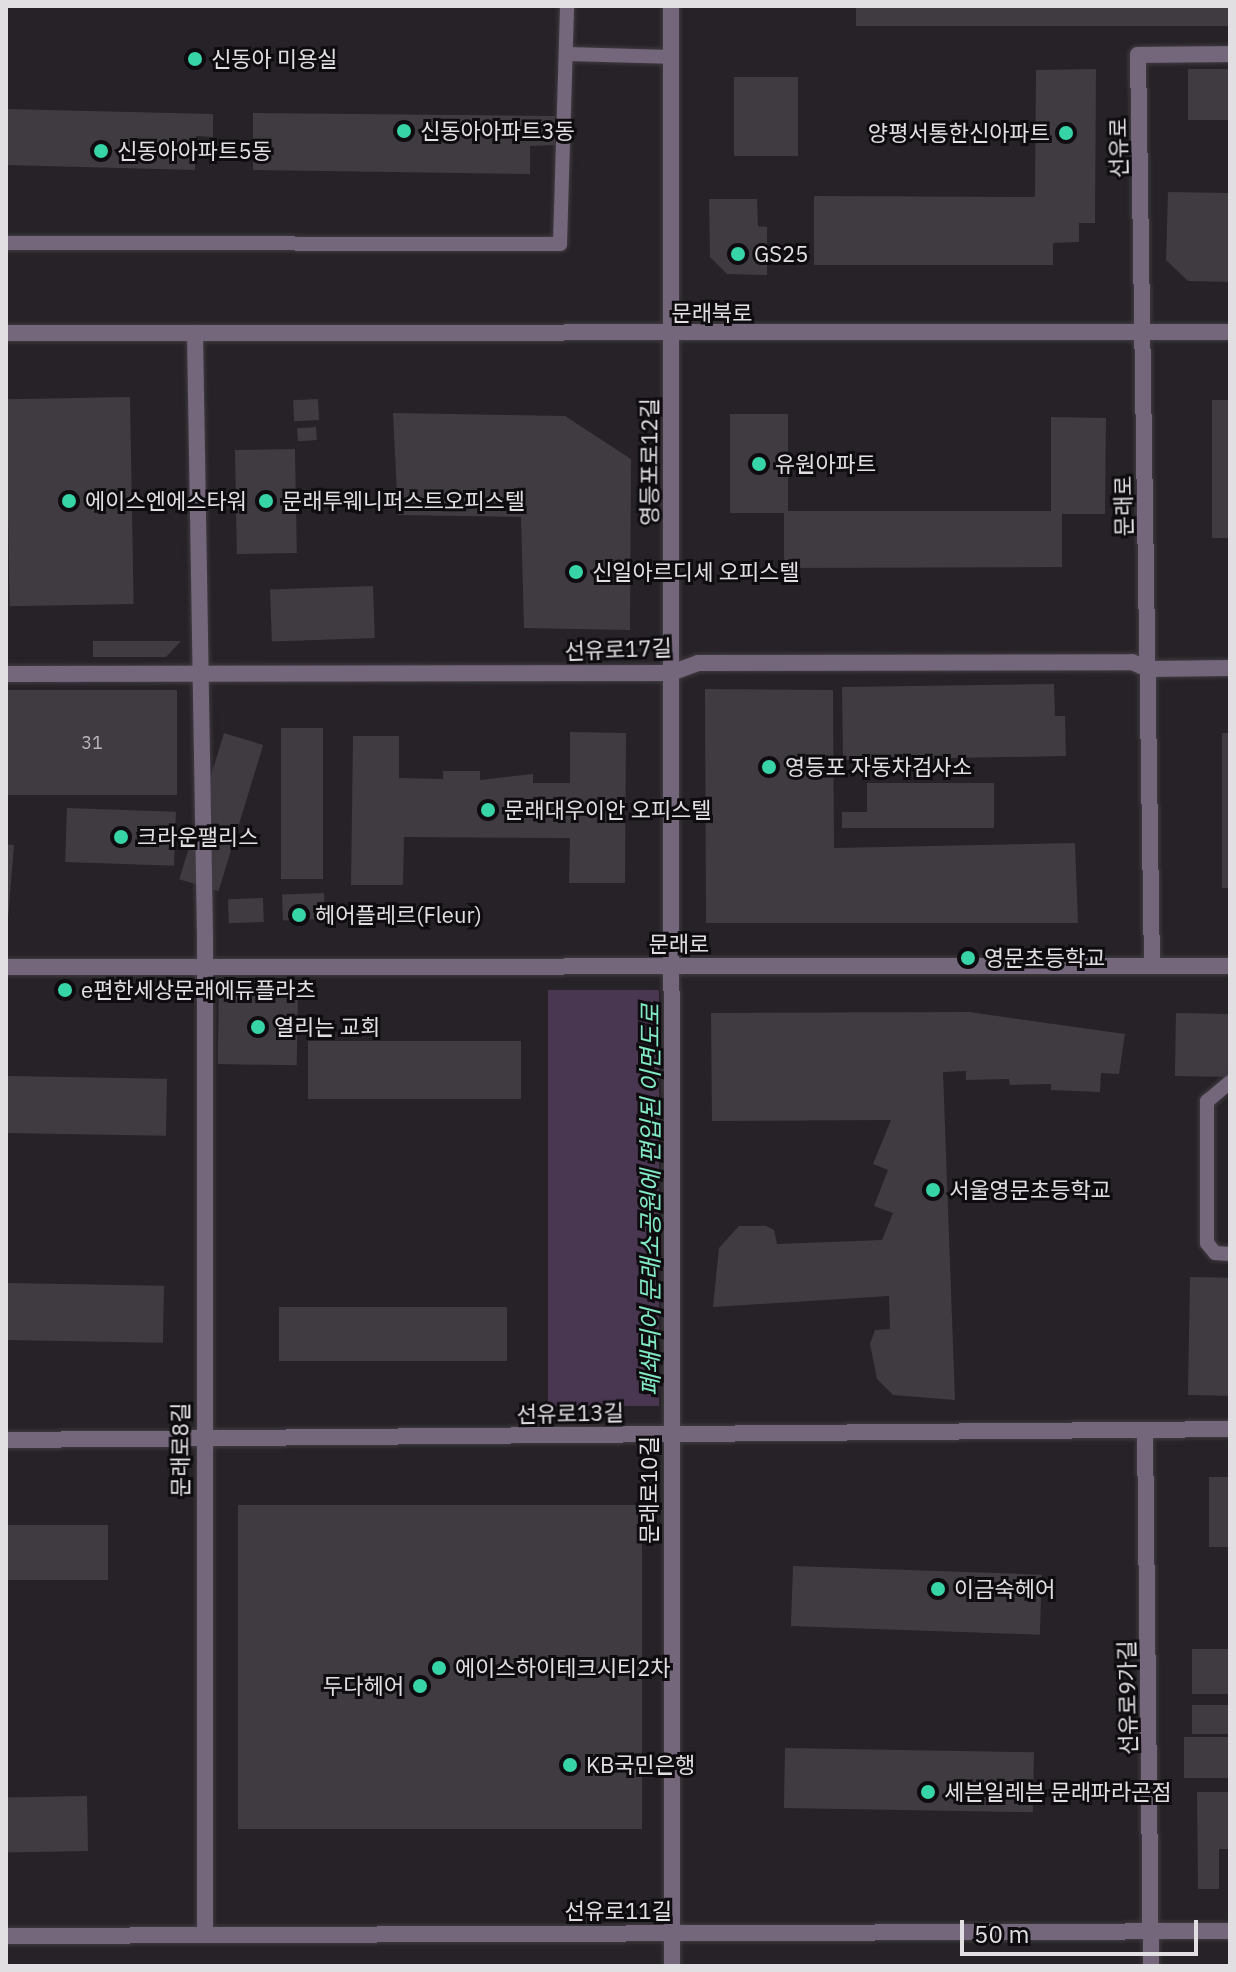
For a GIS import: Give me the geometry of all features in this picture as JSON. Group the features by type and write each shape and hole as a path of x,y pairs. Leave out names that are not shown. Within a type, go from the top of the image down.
{"street":[{"name":"영등포로12길","path":"671,6 671,966"},
{"name":"선유로","path":"1142,333 1138,55 1230,54"},
{"name":"문래북로","path":"6,333 671,336 1230,332"},
{"name":"문래로","path":"1142,333 1152,966"},
{"path":"195,334 205,965"},
{"name":"선유로17길","path":"6,674 671,673 698,663 1132,662 1148,669 1230,668"},
{"name":"문래로8길","path":"205,965 202,1439 205,1935"},
{"name":"문래로10길","path":"671,966 672,1966"},
{"name":"문래로","path":"6,967 1230,966"},
{"name":"선유로13길","path":"6,1440 1230,1429"},
{"name":"선유로9가길","path":"1145,1430 1151,1966"},
{"name":"선유로11길","path":"6,1936 1230,1931"}],"lane":[{"path":"6,243 560,244 567,6"},
{"path":"566,54 671,57"},
{"path":"1230,1082 1207,1101 1207,1243 1215,1253 1230,1254"}],"shaded area":[{"path":"548,990 659,990 659,1406 548,1406"}],"building":[{"path":"856,6 1230,6 1230,26 856,26"},
{"name":"양평서통한신아파트","path":"1096,69 1095,223 1079,223 1079,242 1053,243 1053,265 814,265 814,196 1035,197 1036,70"},
{"path":"1188,69 1230,69 1230,120 1188,120"},
{"path":"734,77 798,77 798,156 734,156"},
{"name":"신동아아파트5동","path":"6,109 213,114 213,137 196,136 195,170 6,165"},
{"name":"신동아아파트3동","path":"253,113 555,116 555,145 530,146 530,174 253,170"},
{"path":"1168,192 1230,193 1230,282 1188,281 1166,260"},
{"path":"709,199 757,199 758,226 767,227 767,275 727,274 710,257"},
{"name":"에이스엔에스타워","path":"130,397 134,604 10,606 6,399"},
{"path":"318,399 319,420 294,421 293,400"},
{"path":"1212,400 1230,400 1230,538 1212,538"},
{"name":"신일아르디세 오피스텔","path":"393,413 565,416 631,459 630,630 524,628 521,517 398,515"},
{"name":"유원아파트","path":"730,414 788,414 788,511 1051,511 1051,417 1106,418 1105,514 1062,514 1062,567 784,568 784,513 730,513"},
{"path":"316,427 317,440 298,441 297,428"},
{"name":"문래투웨니퍼스트오피스텔","path":"295,449 297,553 237,554 235,450"},
{"path":"373,586 375,638 272,642 270,590"},
{"path":"93,641 181,641 166,657 93,657"},
{"path":"1054,684 1055,716 1065,716 1066,756 843,760 842,687"},
{"name":"영등포 자동차검사소","path":"705,689 833,690 834,848 1075,843 1078,923 706,923"},
{"path":"6,690 177,690 177,795 6,795"},
{"path":"281,728 323,728 323,879 281,879"},
{"name":"문래대우이안 오피스텔","path":"570,732 626,733 625,883 569,883 570,838 404,837 403,885 351,885 353,736 399,736 399,778 443,779 443,771 480,771 480,780 533,774 533,783 570,783"},
{"path":"224,733 263,745 218,891 179,879"},
{"path":"1222,733 1230,733 1230,888 1222,888"},
{"path":"867,783 994,783 994,828 842,828 842,812 867,812"},
{"name":"크라운팰리스","path":"67,808 176,812 174,866 65,862"},
{"path":"6,844 14,845 8,919 6,919"},
{"path":"324,893 325,919 283,920 282,894"},
{"path":"263,898 264,922 229,923 228,899"},
{"name":"열리는 교회","path":"219,989 298,990 297,1065 218,1064"},
{"path":"969,1012 1125,1034 1119,1074 1101,1073 1100,1092 1051,1090 1051,1084 1010,1085 1009,1079 966,1080 966,1071 943,1072 955,1400 893,1395 877,1379 870,1344 875,1330 890,1329 889,1296 713,1307 719,1248 739,1226 766,1226 774,1230 777,1244 882,1240 893,1213 874,1206 888,1170 873,1164 891,1120 712,1121 711,1013"},
{"path":"1176,1013 1230,1014 1229,1077 1175,1076"},
{"path":"308,1041 521,1041 521,1099 308,1099"},
{"path":"6,1076 167,1079 166,1136 6,1133"},
{"path":"1190,1277 1230,1278 1228,1396 1188,1395"},
{"path":"6,1283 164,1286 163,1343 6,1340"},
{"path":"279,1307 507,1307 507,1361 279,1361"},
{"path":"1209,1477 1230,1477 1230,1547 1209,1547"},
{"name":"에이스하이테크시티2차","path":"238,1505 642,1505 642,1829 238,1829"},
{"path":"6,1525 108,1525 108,1580 6,1580"},
{"path":"793,1566 1042,1575 1040,1635 791,1626"},
{"path":"1192,1649 1230,1649 1230,1694 1192,1694"},
{"path":"1192,1705 1230,1705 1230,1734 1192,1734"},
{"path":"1184,1737 1230,1737 1230,1778 1184,1778"},
{"path":"785,1748 1034,1752 1033,1812 784,1808"},
{"path":"1197,1792 1230,1792 1230,1849 1219,1849 1219,1889 1198,1889"},
{"path":"87,1796 88,1851 7,1852 6,1797"}],"place":[{"name":"신동아 미용실","path":"195,59"},
{"name":"신동아아파트3동","path":"404,131"},
{"name":"양평서통한신아파트","path":"1066,133"},
{"name":"신동아아파트5동","path":"101,151"},
{"name":"GS25","path":"738,254"},
{"name":"유원아파트","path":"759,464"},
{"name":"에이스엔에스타워","path":"69,501"},
{"name":"문래투웨니퍼스트오피스텔","path":"266,501"},
{"name":"신일아르디세 오피스텔","path":"576,572"},
{"name":"영등포 자동차검사소","path":"769,767"},
{"name":"문래대우이안 오피스텔","path":"488,810"},
{"name":"크라운팰리스","path":"121,837"},
{"name":"헤어플레르(Fleur)","path":"299,915"},
{"name":"영문초등학교","path":"968,958"},
{"name":"e편한세상문래에듀플라츠","path":"65,990"},
{"name":"열리는 교회","path":"258,1027"},
{"name":"서울영문초등학교","path":"933,1190"},
{"name":"이금숙헤어","path":"938,1589"},
{"name":"에이스하이테크시티2차","path":"439,1668"},
{"name":"두다헤어","path":"420,1686"},
{"name":"KB국민은행","path":"570,1765"},
{"name":"세븐일레븐 문래파라곤점","path":"928,1792"}],"water label":[{"name":"폐쇄되어 문래소공원에 편입된 이면도로","path":"651,1200"}]}
